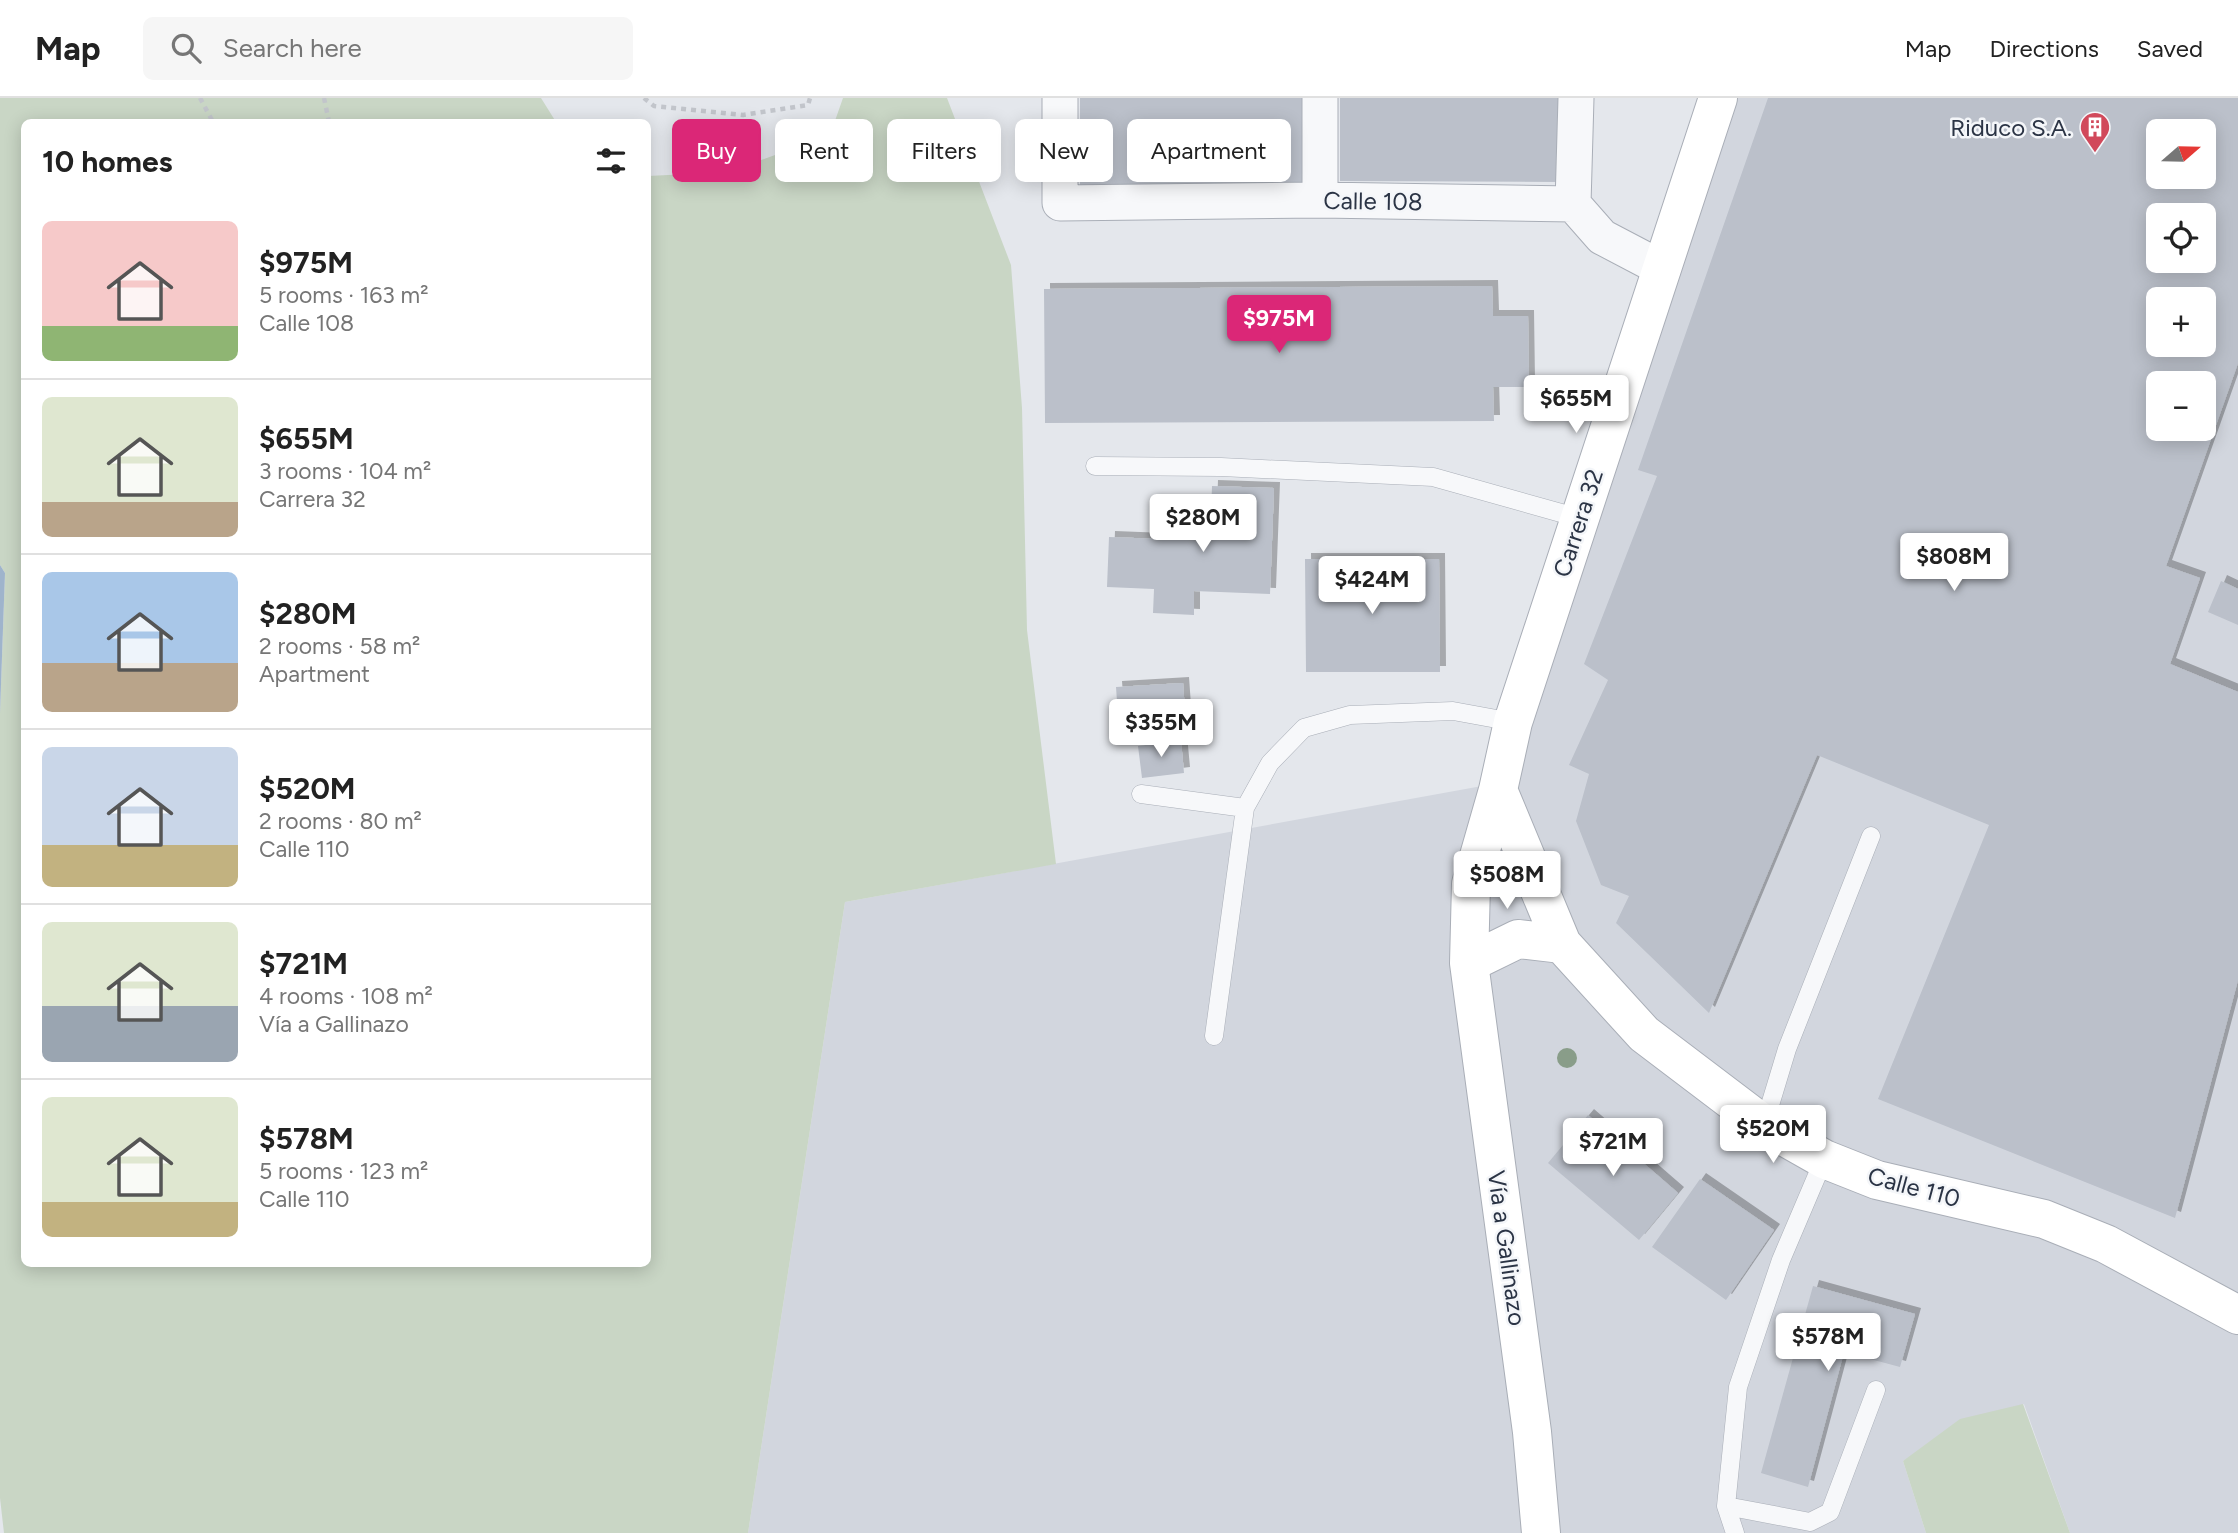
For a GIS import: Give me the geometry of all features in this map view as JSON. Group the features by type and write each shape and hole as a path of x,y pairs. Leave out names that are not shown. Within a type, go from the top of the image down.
{"main road":[{"name":"Carrera 32","path":"1498,790 1513,722 1718,98"},
{"name":"Calle 110","path":"1498,790 1562,944 1644,1034 1764,1125 1824,1159 1877,1180 2044,1219 2106,1244 2238,1315"},
{"name":"Vía a Gallinazo","path":"1498,790 1472,884 1469,964 1532,1432 1541,1533"},
{"path":"1469,964 1518,939 1562,944"}],"street":[{"name":"Calle 108","path":"1060,98 1060,204 1320,200 1573,204"},
{"path":"1320,98 1320,200"},
{"path":"1576,98 1573,204 1602,237 1663,269"}],"lane":[{"path":"1095,466 1222,467 1433,477 1579,518"},
{"path":"1214,1036 1245,808 1270,763 1304,728 1350,715 1453,711 1513,722"},
{"path":"1142,794 1245,808"},
{"path":"1764,1125 1787,1049 1871,836"},
{"path":"1734,1533 1726,1506 1738,1387 1781,1260 1824,1159"},
{"path":"1726,1506 1810,1522 1830,1512 1875,1390"}],"path":[{"path":"200,98 212,119"},
{"path":"324,98 328,119"},
{"path":"644,98 654,106 743,115 808,105 810,98"}],"shaded area":[{"path":"1738,98 2238,98 2238,1533 2070,1533 2024,1404 1903,1461 1926,1533 748,1533 845,902 1493,784 1655,266"}],"green space":[{"path":"0,98 541,98 554,119 21,119 21,1267 651,1267 651,176 672,175 672,182 761,182 761,160 775,155 775,182 873,182 873,119 836,119 843,98 947,98 955,119 887,119 887,182 979,182 1011,265 1022,408 1027,630 1056,864 845,902 748,1533 4,1533 0,1498 0,713 5,573 0,565"},
{"path":"2023,1404 2070,1533 1926,1533 1903,1461 1960,1419"}],"water":[{"path":"0,565 5,573 0,713"}],"building":[{"path":"1080,98 1302,98 1302,185 1080,185 1080,182 1113,182 1113,119 1080,119"},
{"path":"1340,98 1565,98 1565,182 1340,181"},
{"path":"1768,98 2238,98 2238,363 2216,425 2216,371 2146,371 2146,441 2210,441 2166,566 2200,578 2170,664 2238,692 2238,980 2175,1218 1878,1099 1989,825 1817,755 1709,1013 1616,923 1629,896 1601,885 1576,821 1589,774 1569,765 1608,680 1584,664 1657,476 1638,470"},
{"path":"1492,286 1493,316 1528,316 1529,387 1493,387 1494,421 1045,423 1044,289"},
{"path":"1212,486 1274,488 1270,594 1194,591 1194,615 1153,613 1154,589 1107,587 1109,537 1210,541"},
{"path":"1305,559 1439,559 1440,672 1306,672"},
{"path":"2221,581 2238,589 2238,625 2208,612"},
{"path":"1183,683 1186,725 1119,730 1116,687"},
{"path":"1181,741 1184,773 1142,778 1138,746"},
{"path":"1588,1115 1678,1193 1639,1240 1548,1163"},
{"path":"1700,1179 1774,1230 1726,1300 1652,1247"},
{"path":"1813,1286 1915,1314 1900,1367 1844,1352 1808,1487 1761,1473"}],"place":[{"name":"Riduco S.A.","path":"2095,154"}]}
